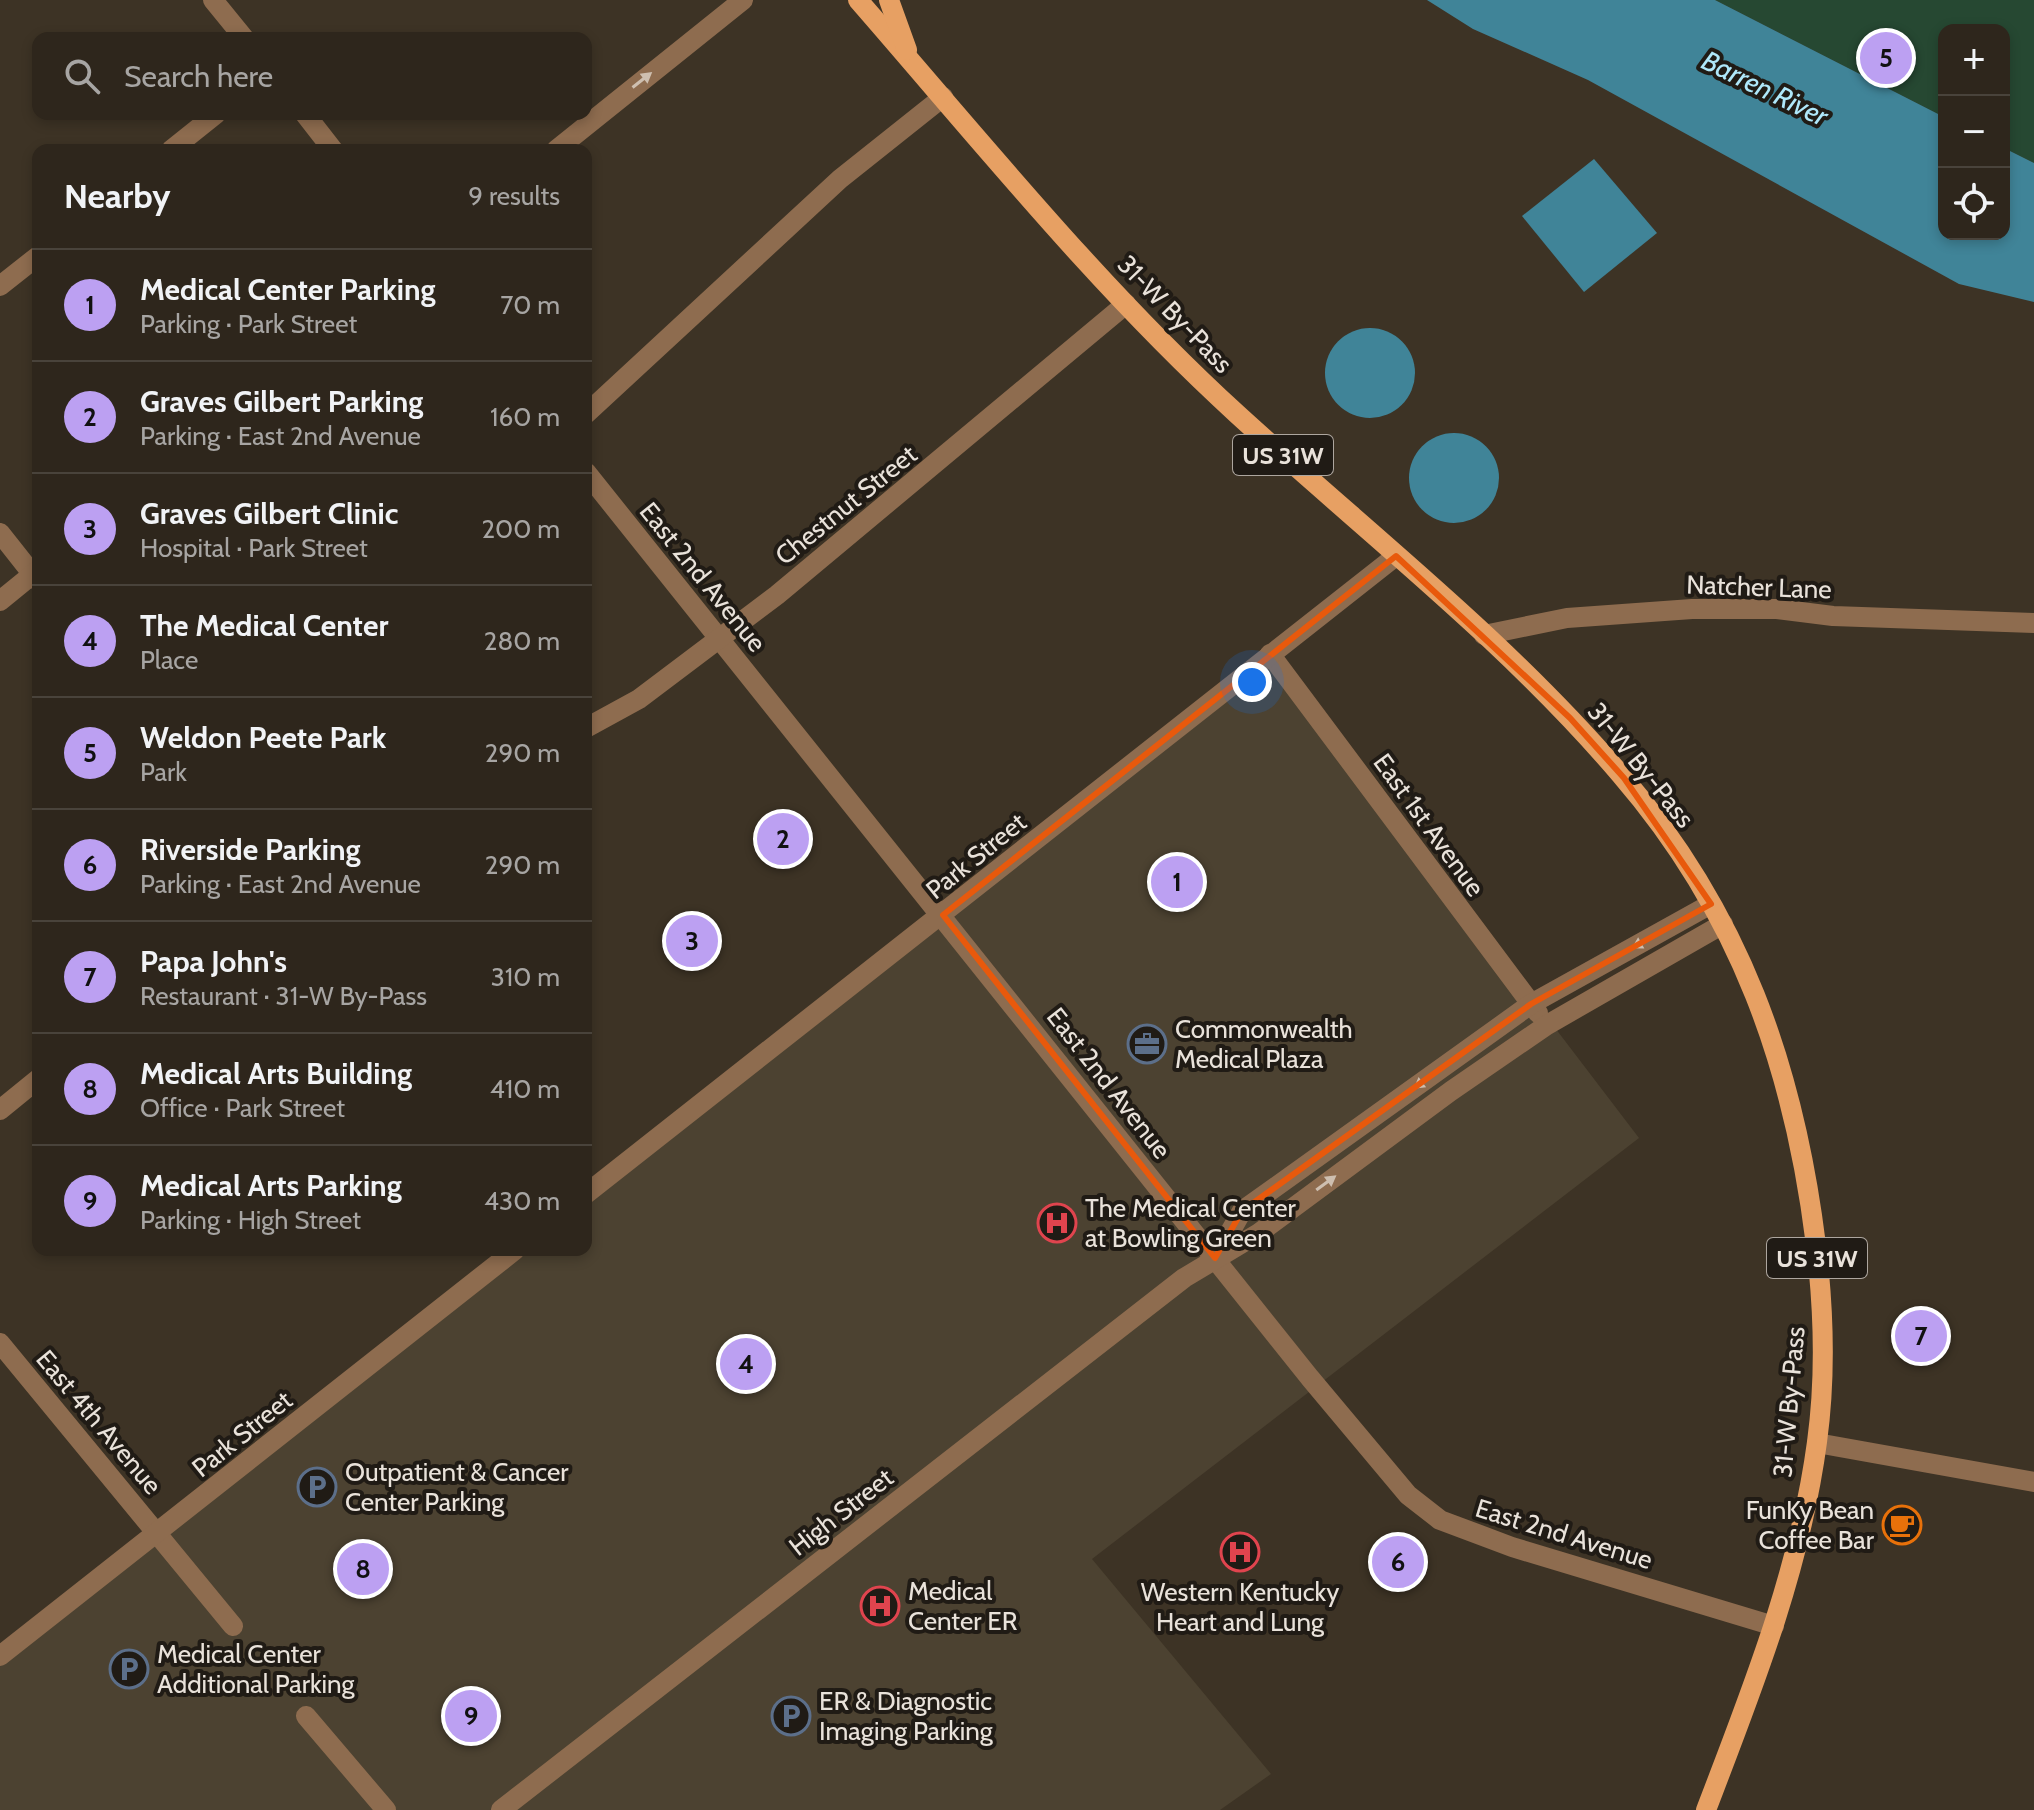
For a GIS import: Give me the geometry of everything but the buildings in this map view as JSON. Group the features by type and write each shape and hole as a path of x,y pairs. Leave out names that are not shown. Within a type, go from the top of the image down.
{"main road":[{"name":"31-W By-Pass","path":"858,0 1126,304 1232,410 1484,635 1570,718 1624,778 1668,836 1723,924 1753,987 1778,1053 1810,1185 1825,1332 1817,1443 1792,1564 1774,1626 1706,1810"},
{"path":"889,0 911,62"}],"street":[{"path":"213,0 239,32"},
{"path":"563,144 743,0"},
{"path":"592,408 840,179 943,97"},
{"path":"178,144 208,120"},
{"path":"310,120 328,144"},
{"path":"0,286 32,261"},
{"name":"Chestnut Street","path":"592,725 639,699 719,638 975,433 1126,304"},
{"name":"East 2nd Avenue","path":"592,479 1408,1495 1440,1520 1512,1547 1774,1626"},
{"path":"0,533 32,570"},
{"name":"Park Street","path":"592,1189 1396,556"},
{"path":"0,601 32,578"},
{"name":"Natcher Lane","path":"1484,635 1567,618 1700,609 1777,609 1833,616 2034,623"},
{"name":"East 1st Avenue","path":"1270,654 1547,1025"},
{"path":"1215,1258 1242,1211 1531,1004 1711,904"},
{"name":"High Street","path":"501,1810 1160,1296 1215,1258 1259,1233 1547,1025 1723,924"},
{"path":"0,1110 32,1084"},
{"name":"Park Street","path":"0,1656 507,1256"},
{"name":"East 4th Avenue","path":"0,1343 233,1626"},
{"path":"1817,1443 2034,1482"},
{"path":"306,1716 386,1810"}],"highlighted area":[{"path":"1396,556 1570,718 1624,778 1711,904 1531,1004 1242,1211 1215,1258 943,915"}],"shaded area":[{"name":"The Medical Center at Bowling Green","path":"1270,654 1639,1138 1092,1559 1271,1774 1220,1810 0,1810 0,1655 509,1256 592,1256 592,1191"}],"green space":[{"path":"1715,0 2034,0 2034,163 2010,151 2010,24 1938,24 1938,114"}],"water":[{"name":"Barren River","path":"1427,0 1715,0 1938,114 1938,240 2010,240 2010,151 2034,163 2034,302 1959,284 1588,80 1473,29"},
{"path":"1594,159 1657,233 1584,292 1522,216"},
{"path":"1370,328 1387,331 1402,341 1412,356 1415,373 1412,390 1402,405 1387,415 1370,418 1353,415 1338,405 1328,390 1325,373 1328,356 1338,341 1353,331"},
{"path":"1454,433 1471,436 1486,446 1496,461 1499,478 1496,495 1486,510 1471,520 1454,523 1437,520 1422,510 1412,495 1409,478 1412,461 1422,446 1437,436"}],"place":[{"name":"Weldon Peete Park","path":"1886,58"},
{"name":"Graves Gilbert Parking","path":"783,839"},
{"name":"Medical Center Parking","path":"1177,882"},
{"name":"Graves Gilbert Clinic","path":"692,941"},
{"name":"Commonwealth Medical Plaza","path":"1147,1044"},
{"name":"The Medical Center at Bowling Green","path":"1057,1223"},
{"name":"Papa John's","path":"1921,1336"},
{"name":"The Medical Center","path":"746,1364"},
{"name":"Outpatient & Cancer Center Parking","path":"317,1487"},
{"name":"FunKy Bean Coffee Bar","path":"1902,1525"},
{"name":"Western Kentucky Heart and Lung","path":"1240,1552"},
{"name":"Riverside Parking","path":"1398,1562"},
{"name":"Medical Arts Building","path":"363,1569"},
{"name":"Medical Center ER","path":"880,1606"},
{"name":"Medical Center Additional Parking","path":"129,1669"},
{"name":"Medical Arts Parking","path":"471,1716"},
{"name":"ER & Diagnostic Imaging Parking","path":"791,1716"}]}
